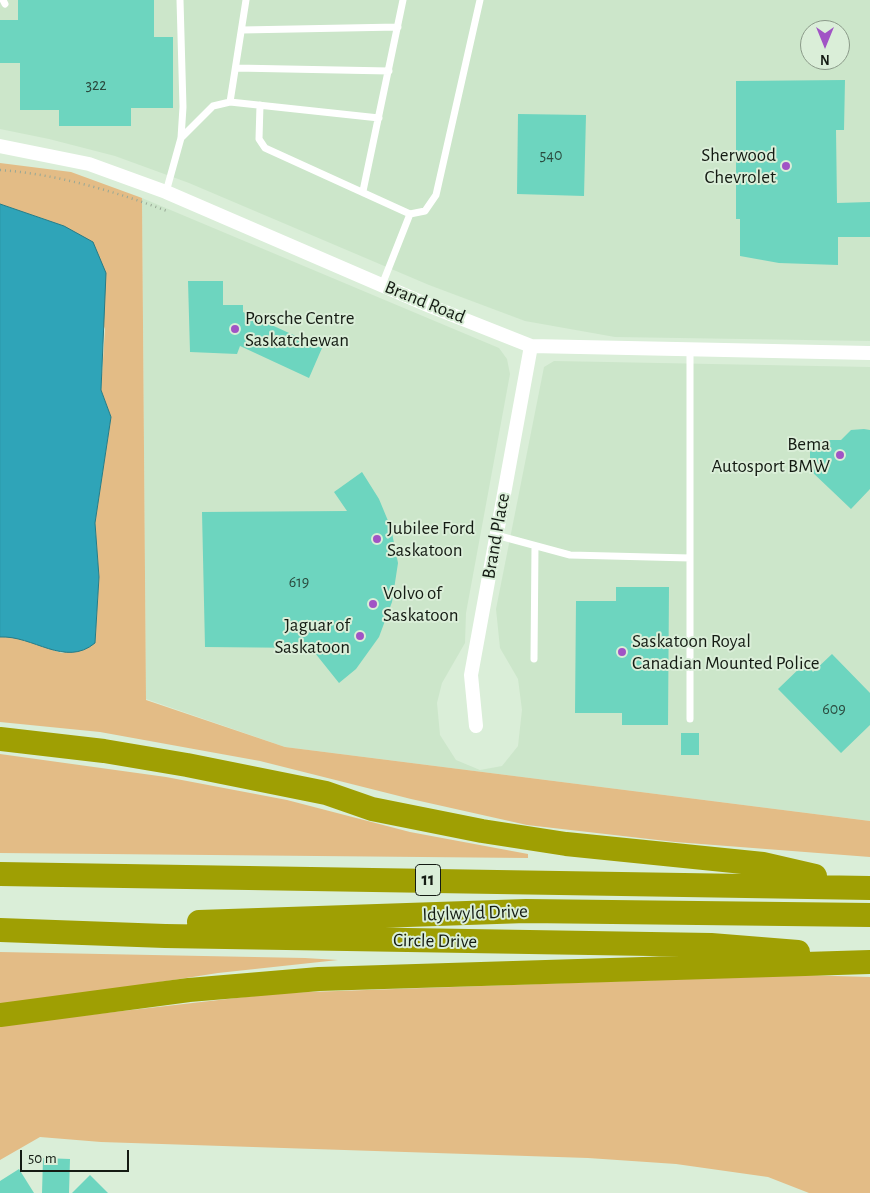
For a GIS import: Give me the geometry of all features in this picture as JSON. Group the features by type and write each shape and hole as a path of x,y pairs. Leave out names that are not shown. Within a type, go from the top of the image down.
{"highway":[{"path":"0,739 187,765 326,793 372,809 482,831 566,844 763,864 863,887"},
{"name":"11","path":"0,874 863,887"},
{"name":"Idylwyld Drive","path":"80,931 164,923 526,911 870,915"},
{"name":"Circle Drive","path":"0,930 80,931 164,936 711,946 870,957"},
{"path":"0,1015 189,990 319,979 870,962"}],"street":[{"name":"Brand Road","path":"0,146 89,164 166,192 382,286 531,346 870,353"},
{"name":"Brand Place","path":"476,726 471,675 531,346"}],"lane":[{"path":"166,192 181,138 183,107 180,0"},
{"path":"230,102 246,0"},
{"path":"363,191 403,0"},
{"path":"260,105 259,139 265,148 410,214 425,211 436,195 480,0"},
{"path":"242,30 398,27"},
{"path":"236,68 389,71"},
{"path":"181,138 213,106 230,102 379,118"},
{"path":"382,286 410,214"},
{"path":"690,349 690,719"},
{"path":"496,535 570,555 690,558"},
{"path":"534,659 535,546"}],"path":[{"path":"0,170 19,171 114,192 167,211"}],"shaded area":[{"path":"0,0 870,0 870,341 615,337 525,321 429,285 189,183 115,156 0,129"},
{"path":"0,163 71,172 142,198 146,700 285,747 870,821 870,857 675,842 527,825 411,799 260,761 100,732 0,722 0,637 11,636 62,653 95,643 99,577 95,523 111,417 101,390 105,329 64,226 0,204"},
{"path":"142,198 499,348 507,359 510,374 466,613 465,643 442,683 437,703 440,735 456,760 480,770 502,766 518,746 522,710 518,679 500,648 496,609 544,367 554,361 870,367 870,821 285,747 146,699"},
{"path":"0,754 166,777 287,800 410,832 528,854 528,858 0,853"},
{"path":"0,952 338,960 218,973 0,1007"},
{"path":"800,975 870,977 870,1193 809,1193 768,1177 676,1164 588,1158 101,1142 40,1137 0,1160 0,1025 280,993"}],"water":[{"path":"0,204 64,226 93,242 106,273 101,390 111,417 95,523 99,577 95,643 84,650 60,652 25,641 0,637"}],"building":[{"path":"18,0 154,0 154,37 173,37 173,108 131,108 131,126 59,126 59,110 20,110 20,63 0,63 0,20 18,20"},
{"name":"Sherwood Chevrolet","path":"845,80 844,130 836,130 837,203 870,202 870,237 838,237 838,265 779,263 740,256 740,219 736,219 736,81"},
{"path":"518,114 586,115 584,196 517,194"},
{"name":"Porsche Centre Saskatchewan","path":"188,281 223,281 223,305 243,305 243,312 322,348 309,378 240,346 237,354 190,352"},
{"name":"Bema Autosport BMW","path":"851,430 870,430 870,489 851,509 810,470 810,440 841,440"},
{"path":"362,472 379,499 391,528 398,563 392,602 379,637 356,669 339,683 311,648 205,647 202,512 347,511 334,492"},
{"name":"Saskatoon Royal Canadian Mounted Police","path":"616,587 669,587 668,725 622,725 622,713 575,713 576,601 616,601"},
{"path":"832,654 870,693 870,725 841,753 778,689 805,663 813,672"},
{"path":"681,733 699,733 699,755 681,755"},
{"path":"43,1158 70,1159 69,1193 42,1193"},
{"path":"19,1169 34,1193 0,1193 0,1181"},
{"path":"90,1175 108,1193 72,1193"}],"place":[{"name":"Sherwood Chevrolet","path":"786,166"},
{"name":"Porsche Centre Saskatchewan","path":"235,329"},
{"name":"Bema Autosport BMW","path":"840,455"},
{"name":"Jubilee Ford Saskatoon","path":"377,539"},
{"name":"Volvo of Saskatoon","path":"373,604"},
{"name":"Jaguar of Saskatoon","path":"360,636"},
{"name":"Saskatoon Royal Canadian Mounted Police","path":"622,652"}]}
